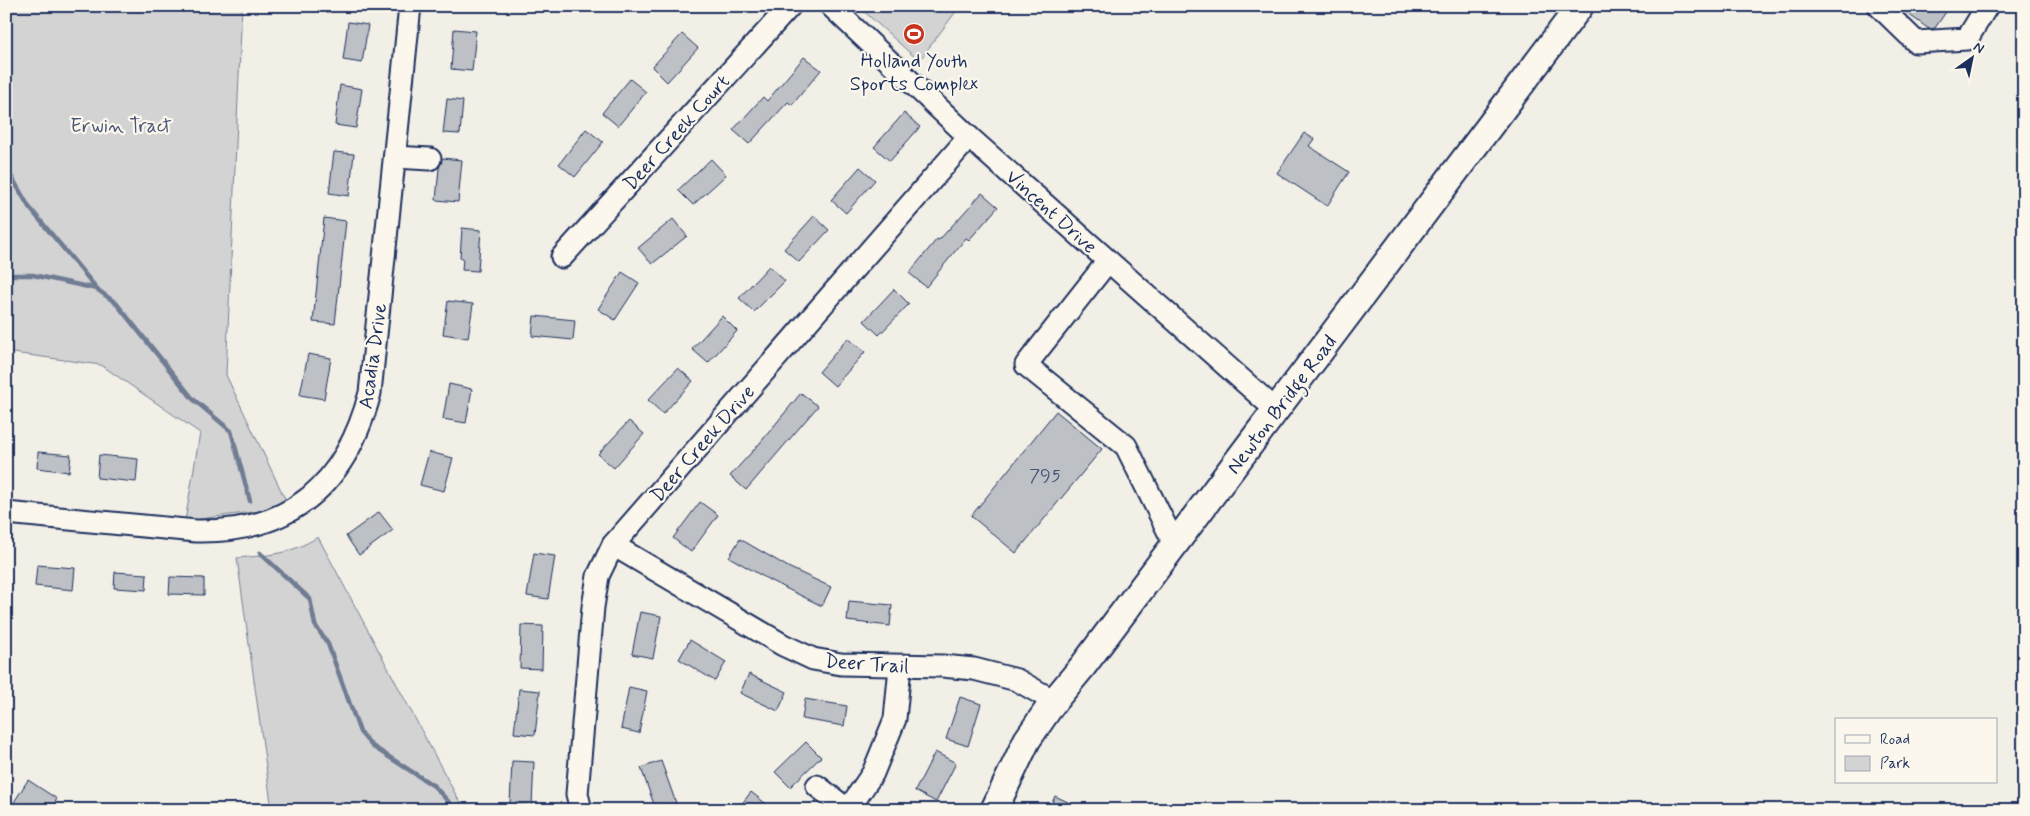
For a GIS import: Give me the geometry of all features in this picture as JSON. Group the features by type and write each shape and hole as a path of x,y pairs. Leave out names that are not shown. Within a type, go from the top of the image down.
{"main road":[{"name":"Newton Bridge Road","path":"994,810 1027,740 1054,701 1277,411 1417,221 1580,6"}],"street":[{"name":"Acadia Drive","path":"6,512 223,532 247,528 285,513 302,503 322,486 333,473 357,435 370,393 410,6"},
{"name":"Deer Creek Court","path":"562,257 790,6"},
{"name":"Vincent Drive","path":"831,6 969,137 1277,411"},
{"path":"1879,6 1916,42 1966,39 1987,6"},
{"name":"Deer Creek Drive","path":"581,810 577,794 593,607 598,576 613,545 969,137"},
{"path":"395,157 430,159"},
{"path":"1108,261 1026,365 1126,446 1175,545"},
{"name":"Deer Trail","path":"613,545 783,645 813,659 841,664 900,667 942,666 974,669 1017,680 1054,701"},
{"path":"817,786 848,810 873,773 895,719 900,667"}],"green space":[{"name":"Erwin Tract","path":"6,6 242,6 226,375 289,507 185,521 200,433 101,365 6,352"},
{"name":"Holland Youth Sports Complex","path":"858,6 960,6 919,61"},
{"path":"318,537 464,810 272,810 237,558 270,555 288,551"}],"building":[{"path":"1897,6 1950,6 1935,28 1929,29"},
{"path":"348,22 368,25 362,63 343,60"},
{"path":"454,29 476,31 472,71 451,69"},
{"path":"682,34 698,48 667,82 652,67"},
{"path":"804,57 821,70 792,105 788,102 749,144 733,130 763,97 767,101"},
{"path":"630,79 646,92 618,126 602,113"},
{"path":"340,85 362,89 356,128 335,125"},
{"path":"447,99 463,101 460,134 443,133"},
{"path":"904,113 920,127 890,161 874,147"},
{"path":"586,129 603,142 575,177 559,164"},
{"path":"1304,133 1314,139 1309,146 1349,172 1327,206 1277,173"},
{"path":"334,152 354,154 349,196 329,193"},
{"path":"442,158 462,160 458,202 436,200 439,168"},
{"path":"711,159 726,175 693,205 678,190"},
{"path":"860,167 875,180 846,213 831,200"},
{"path":"982,193 998,207 969,240 966,238 926,287 909,273 937,239 939,240"},
{"path":"814,216 829,230 799,262 784,249"},
{"path":"324,218 346,221 335,324 313,322"},
{"path":"673,219 687,236 652,264 638,248"},
{"path":"462,228 481,230 478,271 462,270 463,258 460,258"},
{"path":"769,266 785,281 754,312 739,298"},
{"path":"622,272 639,283 615,320 598,309"},
{"path":"894,289 909,304 879,335 864,321"},
{"path":"448,301 473,304 468,338 443,334"},
{"path":"534,316 575,320 573,340 532,336"},
{"path":"722,316 737,331 708,363 692,349"},
{"path":"848,338 865,352 835,386 819,372"},
{"path":"308,354 331,358 324,399 300,395"},
{"path":"678,368 693,381 663,414 648,400"},
{"path":"449,384 472,389 466,423 443,419"},
{"path":"801,393 818,406 746,490 730,476"},
{"path":"1056,411 1102,449 1016,553 971,516"},
{"path":"629,421 644,434 614,468 598,454"},
{"path":"38,452 71,455 69,472 37,468"},
{"path":"429,452 453,458 444,491 420,485"},
{"path":"99,455 138,459 136,482 97,478"},
{"path":"700,502 718,515 691,552 673,538"},
{"path":"379,512 393,530 359,555 346,536"},
{"path":"740,539 790,568 831,587 822,606 771,581 729,557"},
{"path":"534,553 555,556 548,599 527,596"},
{"path":"37,565 75,568 73,590 35,586"},
{"path":"115,572 147,574 146,590 114,588"},
{"path":"170,577 204,578 204,595 169,594"},
{"path":"849,601 892,605 890,626 847,621"},
{"path":"640,612 661,616 653,658 632,654"},
{"path":"521,625 543,626 542,669 520,668"},
{"path":"690,640 726,662 715,681 679,659"},
{"path":"749,674 787,692 778,711 740,693"},
{"path":"629,687 647,691 639,733 621,729"},
{"path":"519,689 540,691 535,735 514,733"},
{"path":"960,697 981,704 968,746 946,739"},
{"path":"805,699 847,706 844,726 802,719"},
{"path":"806,742 821,757 790,787 775,772"},
{"path":"935,752 956,763 936,802 915,791"},
{"path":"512,761 534,762 532,806 510,804"},
{"path":"661,761 676,803 656,810 641,768"},
{"path":"28,780 57,799 50,810 9,810"},
{"path":"751,792 774,810 737,810"},
{"path":"1055,796 1085,810 1049,810"}],"waterway":[{"path":"6,167 29,207 98,290 116,303 193,399 231,431 250,501"},
{"path":"6,275 33,275 97,289"},
{"path":"260,553 310,599 315,625 328,644 360,732 372,746 434,786 456,810"}],"place":[{"name":"Holland Youth Sports Complex","path":"914,34"}]}
